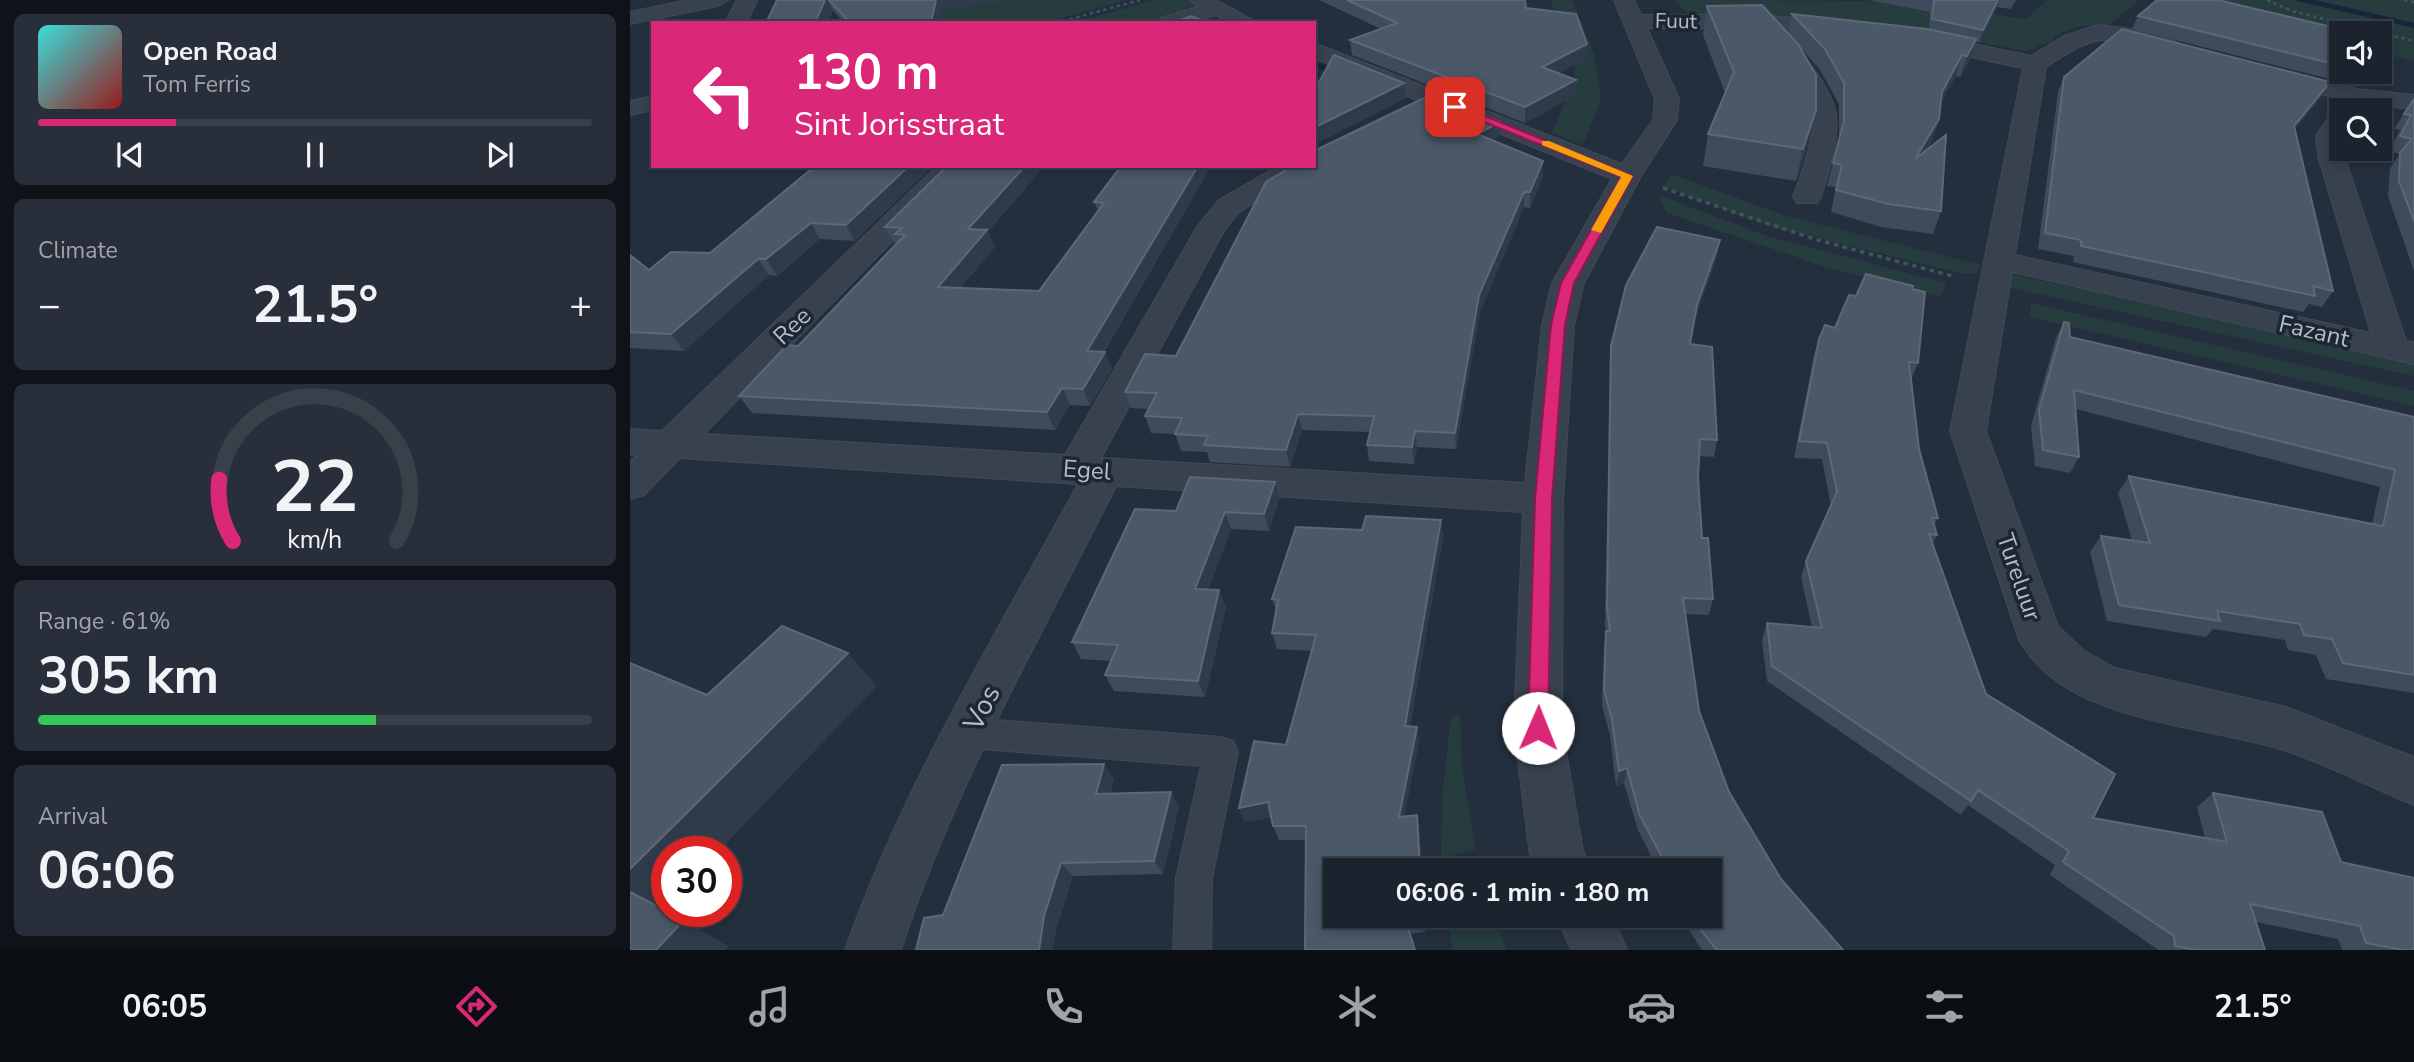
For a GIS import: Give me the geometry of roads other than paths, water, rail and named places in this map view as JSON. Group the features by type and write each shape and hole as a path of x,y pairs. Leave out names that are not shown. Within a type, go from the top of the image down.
{"street":[{"path":"630,18 718,0"},
{"path":"736,21 747,0"},
{"path":"1173,21 1207,5 1243,21"},
{"path":"1558,858 1538,728 1544,499 1558,325 1568,283 1628,176 1665,120 1667,99 1628,10"},
{"name":"Fuut","path":"1628,10 1762,23 1841,51"},
{"path":"1762,23 1841,51 1824,100 1828,134 1807,197"},
{"path":"1995,273 2035,64 2075,36 2103,30 2188,51"},
{"path":"1895,36 2035,64"},
{"path":"1316,51 1628,176"},
{"path":"2255,69 2329,100"},
{"path":"1408,110 1431,98"},
{"path":"2392,104 2414,102"},
{"path":"630,108 651,103"},
{"name":"Fazant","path":"2333,161 2403,350"},
{"name":"Ree","path":"630,485 951,168"},
{"name":"Vos","path":"873,950 893,890 1090,470 1212,227 1229,206 1295,168"},
{"name":"Fazant","path":"1995,273 2403,350"},
{"name":"Tureluur","path":"1995,273 1968,431 2040,637 2067,664 2105,685 2286,729 2414,781"},
{"name":"Egel","path":"630,442 1544,499"},
{"path":"1590,928 1599,950"}],"lane":[{"path":"968,733 1221,752 1194,878 1192,950"}],"water":[{"path":"2293,0 2315,0 2414,23 2414,28"}],"waterway":[{"path":"1316,65 1330,70"}]}
